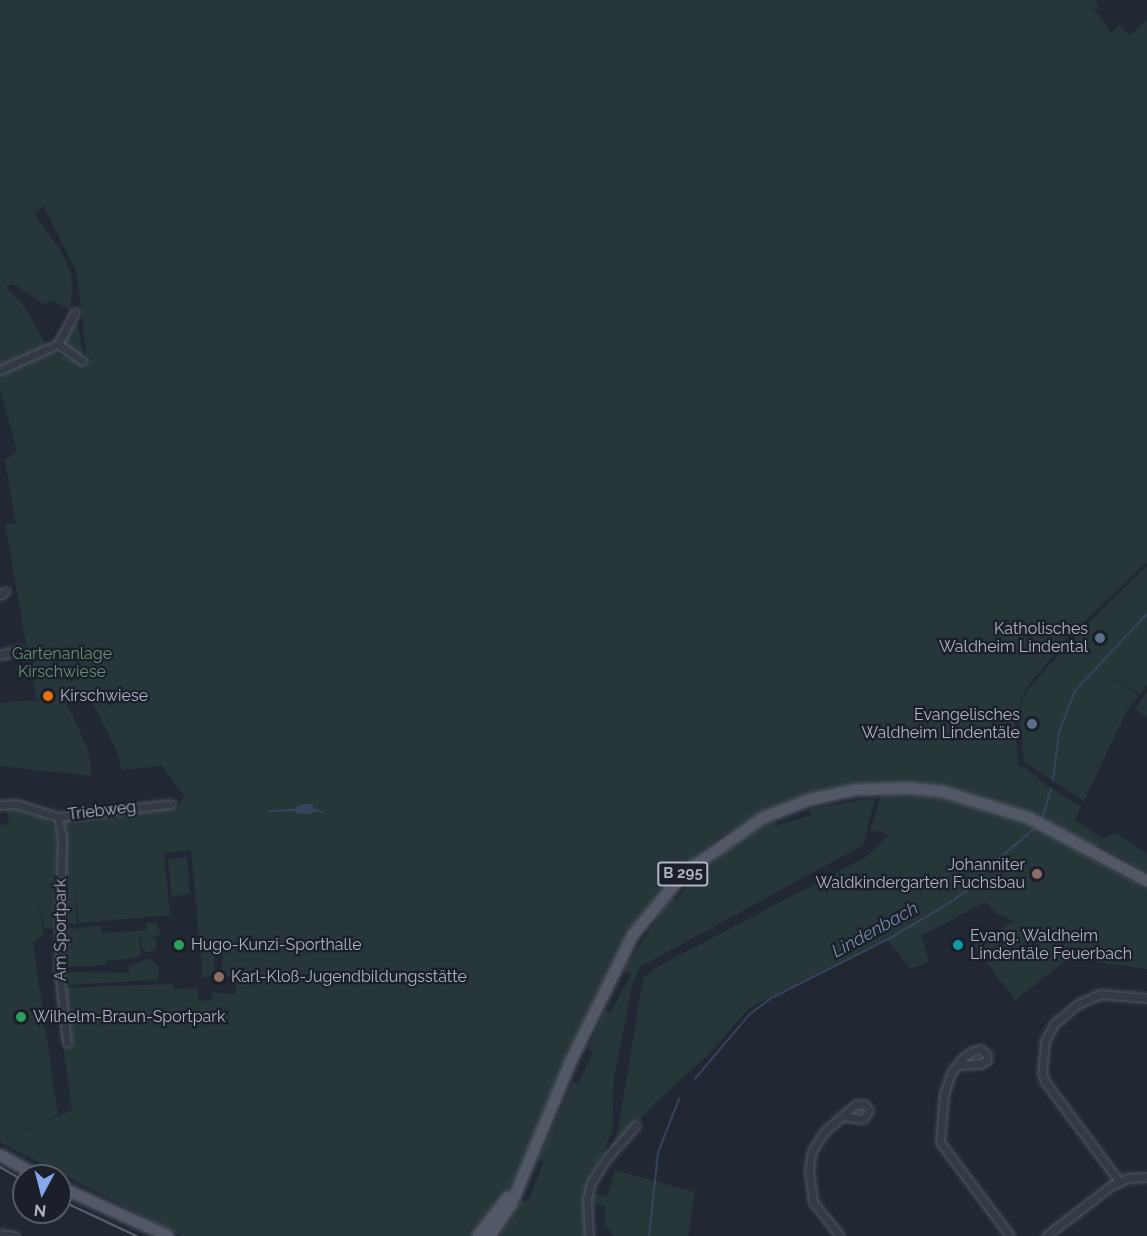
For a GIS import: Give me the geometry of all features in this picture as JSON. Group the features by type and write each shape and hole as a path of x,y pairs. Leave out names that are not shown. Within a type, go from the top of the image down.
{"main road":[{"name":"B 295","path":"490,1236 512,1203 597,1005 633,935 676,881 710,852 763,818 809,800 855,790 930,790 997,806 1106,858 1147,881"},
{"path":"0,1155 16,1164"},
{"name":"B 295","path":"478,1236 524,1171"},
{"path":"72,1193 168,1236"}],"street":[{"path":"0,370 58,344 75,312"},
{"path":"58,344 82,361"},
{"path":"0,655 19,650"},
{"name":"Triebweg","path":"0,805 16,804 58,817 171,804"},
{"name":"Am Sportpark","path":"58,817 62,837 60,970 66,1042"},
{"path":"1119,1181 1046,1083 1042,1074 1045,1041 1062,1018 1078,1004 1100,994 1147,998"},
{"path":"958,1065 944,1094 940,1142 1011,1236"},
{"path":"840,1236 813,1202 809,1170 812,1150 824,1132 846,1117"},
{"path":"589,1236 587,1199 591,1184 606,1159 636,1125"},
{"path":"1046,1236 1119,1181 1147,1177"},
{"path":"0,1234 15,1236"}],"green space":[{"name":"Gartenanlage Kirschwiese","path":"0,0 1094,0 1099,6 1094,10 1111,32 1120,25 1129,36 1147,20 1147,562 1069,636 1025,690 1015,720 1018,767 1023,766 1045,784 1045,789 1046,785 1081,807 1075,820 1103,839 1116,833 1147,854 1147,872 1099,845 1084,855 1147,890 1147,969 1095,962 1077,952 1015,1000 973,945 1014,921 999,915 985,902 921,936 929,961 911,969 887,940 749,1008 707,1056 655,1103 608,1155 618,1131 643,978 655,968 866,857 890,834 870,830 882,794 918,792 1020,813 969,794 923,787 798,800 755,817 716,839 684,867 652,904 521,1172 474,1236 182,1236 72,1179 72,1164 43,1164 0,1142 0,825 9,824 7,810 0,810 0,807 46,817 57,832 57,928 45,929 36,888 44,934 33,943 58,1115 2,1140 72,1110 55,988 171,984 174,989 197,988 199,1001 213,1000 212,993 236,994 235,976 221,977 223,955 214,956 215,975 203,978 191,850 164,853 170,915 79,923 75,885 77,923 65,924 62,860 67,819 178,807 184,796 162,766 121,770 119,756 87,691 64,698 88,749 92,776 0,766 0,703 54,699 36,699 5,524 16,524 5,460 17,452 0,389","holes":["43,205 77,273 86,353 82,364 50,351 24,306 6,287 14,284 45,305 50,300 71,310 72,277 64,256 35,215"]},
{"path":"77,322 83,353 81,357 65,345 64,339"},
{"path":"1147,566 1147,685 1140,695 1099,668 1139,696 1128,708 1084,801 1024,762 1019,710 1026,692 1072,639"},
{"path":"1147,692 1147,717 1135,709"},
{"path":"875,798 863,845 640,967 632,985 614,1078 612,1132 588,1184 586,1236 500,1236 521,1201 528,1201 544,1162 538,1160 573,1082 578,1084 593,1052 588,1048 605,1011 611,1012 631,975 623,971 670,899 676,900 701,868 739,839 774,821 776,826 811,815 810,809"},
{"path":"187,857 190,895 171,897 168,859"},
{"path":"147,923 157,923 161,935 139,938 141,954 135,958 106,961 106,965 65,967 67,929 100,926 102,933 146,930"},
{"path":"149,936 155,938 157,944 155,950 149,952 143,950 141,944 143,938"},
{"path":"150,958 159,968 158,980 65,985 65,972 129,973 129,966"},
{"path":"615,1170 695,1192 688,1236 614,1236 604,1223 605,1206 593,1204 593,1194 608,1196"}],"water":[{"path":"303,804 311,804 317,811 308,815 296,813 294,808"}],"waterway":[{"name":"Lindenbach","path":"1053,781 1059,732 1075,691 1147,614"},
{"name":"Lindenbach","path":"1042,820 1051,789"},
{"path":"269,811 296,810"},
{"path":"315,810 323,812"},
{"name":"Lindenbach","path":"695,1079 749,1015 770,999 894,936 943,907 970,889 980,875 1035,828"},
{"name":"Lindenbach","path":"649,1236 658,1153 679,1099"}],"tram line":[{"path":"0,1167 12,1174"},
{"path":"72,1206 137,1236"}],"place":[{"name":"Katholisches Waldheim Lindental","path":"1100,638"},
{"name":"Kirschwiese","path":"48,696"},
{"name":"Evangelisches Waldheim Lindentäle","path":"1032,724"},
{"name":"Johanniter Waldkindergarten Fuchsbau","path":"1037,874"},
{"name":"Hugo-Kunzi-Sporthalle","path":"179,945"},
{"name":"Evang. Waldheim Lindentäle Feuerbach","path":"958,945"},
{"name":"Karl-Kloß-Jugendbildungsstätte","path":"219,977"},
{"name":"Wilhelm-Braun-Sportpark","path":"21,1017"}]}
